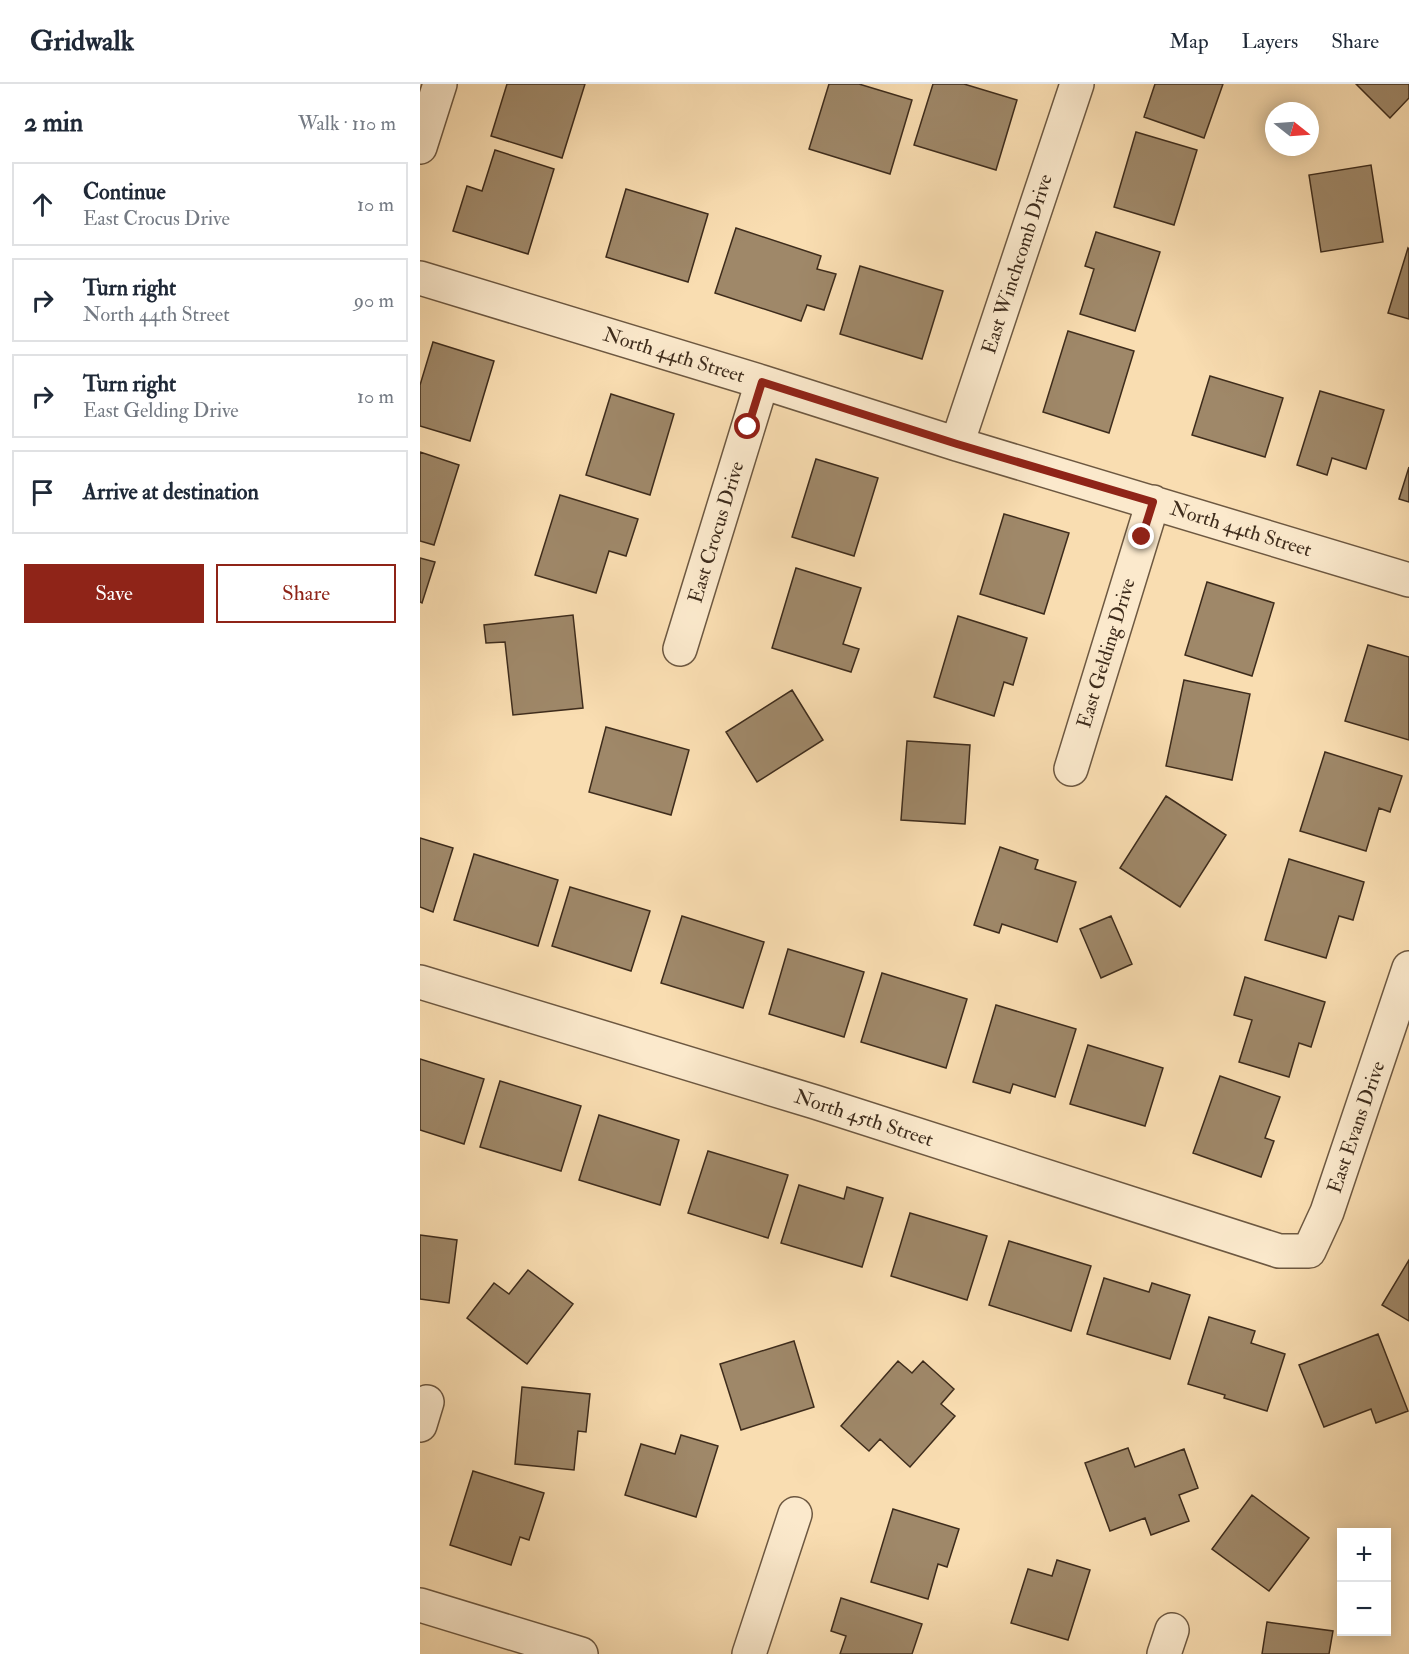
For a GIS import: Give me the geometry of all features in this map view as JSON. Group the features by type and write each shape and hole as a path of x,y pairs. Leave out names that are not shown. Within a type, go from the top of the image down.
{"street":[{"path":"420,147 440,84"},
{"name":"East Winchcomb Drive","path":"957,444 1077,84"},
{"name":"North 44th Street","path":"420,278 957,444 1409,580"},
{"name":"East Crocus Drive","path":"680,648 762,382"},
{"name":"East Gelding Drive","path":"1071,769 1153,502"},
{"name":"East Evans Drive","path":"1309,1251 1327,1212 1409,968"},
{"name":"North 45th Street","path":"420,982 815,1102 1279,1251 1309,1251"},
{"path":"749,1654 795,1514"},
{"path":"420,1605 581,1654"}],"building":[{"path":"507,84 585,84 562,158 491,136"},
{"path":"829,84 859,84 912,100 890,174 809,149"},
{"path":"933,84 964,84 1017,100 996,170 914,145"},
{"path":"1155,84 1223,84 1204,138 1144,117"},
{"path":"1356,84 1409,84 1409,98 1390,118"},
{"path":"1136,132 1197,150 1174,225 1114,207"},
{"path":"495,150 554,169 528,254 453,231 467,186 482,191"},
{"path":"1371,165 1383,242 1321,252 1309,175"},
{"path":"626,189 708,214 688,282 606,257"},
{"path":"736,228 821,256 817,269 836,274 824,310 807,305 801,321 715,293"},
{"path":"1096,232 1160,252 1135,331 1080,314 1094,269 1085,266"},
{"path":"1409,249 1409,319 1388,313"},
{"path":"860,266 943,291 922,359 840,334"},
{"path":"1068,331 1134,351 1109,433 1043,412"},
{"path":"433,342 494,361 470,441 420,426 420,385"},
{"path":"1210,376 1283,398 1265,457 1192,435"},
{"path":"1320,391 1384,410 1366,469 1332,458 1327,475 1297,465"},
{"path":"611,394 674,414 650,495 586,475"},
{"path":"420,452 459,465 434,545 420,541"},
{"path":"816,459 878,478 854,556 792,537"},
{"path":"1409,467 1409,502 1399,499"},
{"path":"560,495 638,519 626,556 609,551 596,593 535,575"},
{"path":"1004,514 1069,533 1044,614 980,594"},
{"path":"420,558 435,562 422,603 420,602"},
{"path":"796,568 861,588 843,644 859,649 851,672 772,648"},
{"path":"1207,582 1274,603 1252,676 1185,655"},
{"path":"573,615 583,708 513,715 505,642 486,643 484,625"},
{"path":"958,616 1027,638 1013,685 1004,682 994,716 934,697"},
{"path":"1368,645 1409,657 1409,740 1345,721"},
{"path":"1184,680 1250,694 1232,780 1166,766"},
{"path":"792,690 823,740 757,782 726,732"},
{"path":"606,727 689,750 671,815 589,792"},
{"path":"907,741 970,745 965,824 901,820"},
{"path":"1325,752 1402,776 1390,812 1379,808 1366,851 1300,831"},
{"path":"1166,796 1226,835 1180,907 1120,868"},
{"path":"420,838 453,848 433,912 420,907"},
{"path":"1000,847 1038,860 1035,869 1076,882 1057,942 1002,924 999,933 974,925"},
{"path":"474,854 558,880 538,946 454,920"},
{"path":"1289,859 1364,882 1353,920 1339,916 1326,958 1265,940"},
{"path":"570,887 650,911 631,971 552,946"},
{"path":"682,916 764,942 743,1008 661,983"},
{"path":"1111,916 1132,964 1101,978 1080,929"},
{"path":"788,949 864,972 844,1037 769,1014"},
{"path":"882,973 967,999 946,1068 861,1042"},
{"path":"1245,977 1325,1002 1311,1047 1299,1043 1289,1077 1239,1062 1252,1020 1234,1015"},
{"path":"996,1005 1076,1029 1055,1097 1013,1084 1010,1093 973,1082"},
{"path":"1088,1045 1163,1068 1145,1126 1070,1104"},
{"path":"420,1059 484,1079 464,1144 420,1130"},
{"path":"1220,1076 1280,1097 1265,1138 1274,1141 1261,1177 1193,1153"},
{"path":"500,1081 581,1106 561,1171 480,1147"},
{"path":"599,1115 679,1140 660,1205 579,1180"},
{"path":"708,1151 788,1175 768,1238 688,1213"},
{"path":"799,1185 844,1199 847,1187 883,1198 862,1267 781,1243"},
{"path":"910,1213 987,1236 967,1300 891,1276"},
{"path":"420,1235 457,1240 449,1303 420,1299"},
{"path":"1009,1241 1091,1266 1071,1331 989,1305"},
{"path":"1409,1260 1409,1321 1382,1305"},
{"path":"528,1270 573,1304 527,1364 467,1318 494,1283 509,1294"},
{"path":"1104,1278 1149,1292 1152,1283 1190,1295 1170,1359 1087,1334"},
{"path":"1209,1317 1255,1331 1251,1343 1285,1354 1267,1411 1188,1384"},
{"path":"1378,1334 1408,1411 1376,1423 1371,1409 1324,1427 1299,1365"},
{"path":"794,1341 814,1407 741,1430 720,1364"},
{"path":"898,1361 912,1373 923,1361 954,1389 941,1404 955,1416 910,1467 880,1439 869,1451 841,1426"},
{"path":"522,1387 590,1394 586,1432 578,1431 574,1470 515,1464"},
{"path":"681,1435 718,1446 696,1517 625,1495 641,1444 675,1454"},
{"path":"1128,1448 1135,1467 1184,1449 1198,1488 1179,1495 1189,1521 1151,1535 1145,1518 1110,1531 1085,1463"},
{"path":"473,1471 544,1493 529,1540 520,1537 511,1565 450,1545"},
{"path":"1252,1495 1309,1538 1269,1591 1212,1549"},
{"path":"893,1509 959,1529 947,1567 938,1564 928,1599 871,1582"},
{"path":"1057,1560 1090,1570 1068,1640 1011,1623 1028,1569 1052,1576"},
{"path":"841,1598 922,1624 912,1654 840,1654 846,1636 831,1631"},
{"path":"1267,1622 1333,1631 1329,1654 1262,1654"}],"route":[{"path":"748,427 762,382 957,444 1153,502 1142,537"}]}
